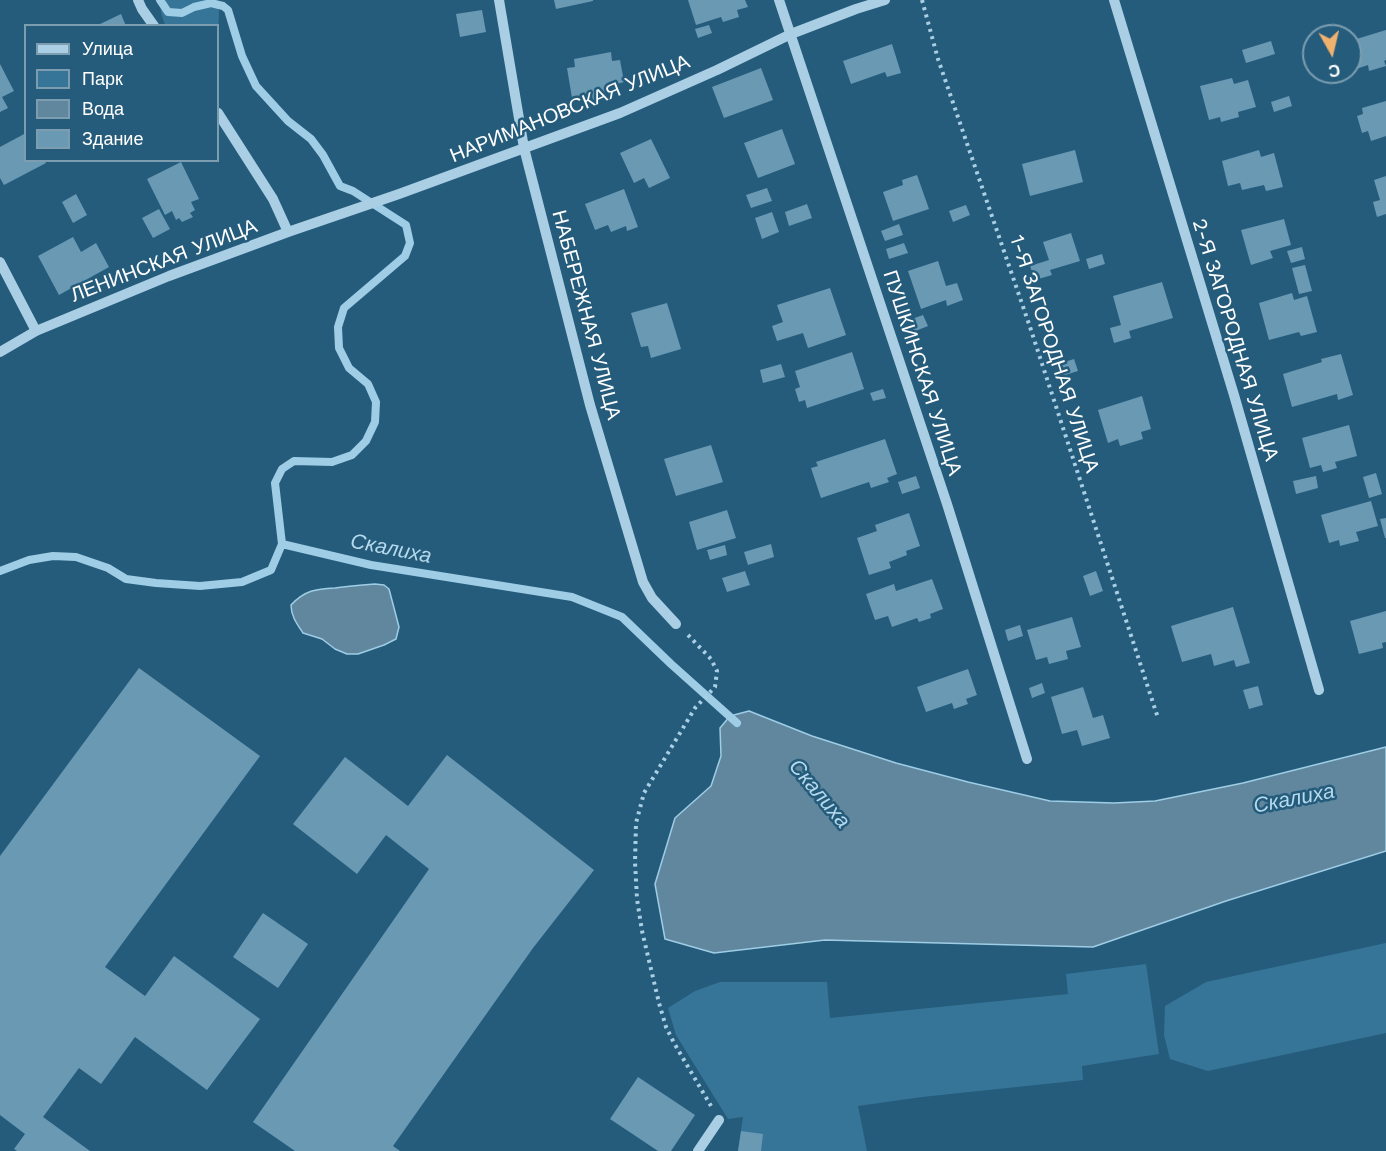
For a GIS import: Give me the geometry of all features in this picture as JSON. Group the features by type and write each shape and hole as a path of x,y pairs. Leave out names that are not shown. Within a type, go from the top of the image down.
{"street":[{"path":"138,0 153,24"},
{"name":"НАБЕРЕЖНАЯ УЛИЦА","path":"499,0 524,148 590,405 643,582 652,598 676,624"},
{"name":"ПУШКИНСКАЯ УЛИЦА","path":"779,0 947,504 1027,759"},
{"name":"НАРИМАНОВСКАЯ УЛИЦА","path":"344,213 620,113 791,34 885,0"},
{"name":"2-Я ЗАГОРОДНАЯ УЛИЦА","path":"1114,0 1234,396 1319,690"},
{"path":"219,115 273,199 288,232"},
{"name":"ЛЕНИНСКАЯ УЛИЦА","path":"0,352 36,331 169,276 344,213"},
{"path":"0,262 36,331"},
{"path":"698,1151 719,1120"}],"path":[{"name":"1-Я ЗАГОРОДНАЯ УЛИЦА","path":"922,0 938,59 1030,327 1158,718"},
{"path":"676,624 711,659 717,671 715,687 695,708 644,794 636,823 637,899 658,1003 666,1027 719,1120"}],"green space":[{"path":"160,0 218,0 218,24 165,24"},
{"path":"1386,943 1386,1033 1208,1071 1170,1059 1164,1035 1165,1006 1206,982"},
{"path":"1146,964 1159,1054 1082,1066 1083,1080 858,1106 867,1151 738,1151 743,1117 728,1119 676,1035 668,1008 695,991 720,982 827,982 830,1018 1068,994 1066,974"}],"water":[{"path":"384,585 389,589 399,627 396,639 384,645 358,654 347,654 335,649 322,639 303,633 293,616 291,605 311,591"},
{"path":"749,711 812,736 896,763 1050,801 1114,803 1155,801 1243,783 1386,747 1386,851 1226,901 1093,947 825,940 714,953 665,939 655,884 675,818 711,786 721,756 720,728 730,716"}],"building":[{"path":"554,0 593,0 593,1 556,9"},
{"path":"688,0 745,0 748,7 737,10 739,17 723,22 721,17 696,25"},
{"path":"482,10 486,32 460,37 456,14"},
{"path":"121,14 125,24 100,24"},
{"path":"709,25 712,33 698,38 695,29"},
{"path":"1386,30 1386,60 1384,61 1386,66 1369,71 1368,65 1362,67 1362,37"},
{"path":"1271,41 1275,54 1246,63 1242,50"},
{"path":"892,44 901,73 887,77 885,72 851,84 843,61"},
{"path":"611,52 612,61 620,60 624,82 617,84 619,91 606,93 607,98 593,100 592,95 572,98 567,68 575,67 574,59"},
{"path":"0,64 14,91 2,97 8,108 0,112"},
{"path":"761,68 773,100 724,118 712,87"},
{"path":"1232,78 1234,84 1248,80 1256,107 1238,112 1239,117 1221,122 1220,117 1209,120 1200,86"},
{"path":"1289,96 1292,106 1274,112 1271,102"},
{"path":"1386,101 1386,136 1371,141 1368,131 1362,133 1357,116 1363,114 1362,108"},
{"path":"782,129 795,164 758,178 744,143"},
{"path":"24,134 24,162 46,163 4,185 0,178 0,147"},
{"path":"651,139 670,178 649,188 644,178 634,183 620,153"},
{"path":"1075,150 1083,182 1030,196 1022,164"},
{"path":"1259,150 1261,157 1274,153 1283,187 1266,191 1264,185 1242,190 1240,183 1228,186 1222,161"},
{"path":"181,162 199,199 191,202 195,210 190,213 193,217 182,222 179,218 176,220 172,211 165,215 147,179"},
{"path":"917,175 929,209 893,221 883,192 903,185 902,180"},
{"path":"1386,176 1386,214 1377,217 1373,202 1380,200 1374,180"},
{"path":"767,188 772,201 751,208 746,195"},
{"path":"624,189 638,227 627,231 626,226 611,232 608,225 595,230 585,204"},
{"path":"76,194 87,215 73,223 62,202"},
{"path":"807,204 812,218 789,226 785,212"},
{"path":"966,205 970,215 953,222 949,211"},
{"path":"159,209 170,229 153,238 142,218"},
{"path":"772,212 779,232 762,239 755,218"},
{"path":"1284,219 1291,245 1270,251 1273,258 1251,265 1241,230"},
{"path":"899,224 903,235 885,241 881,231"},
{"path":"1071,233 1080,261 1050,270 1052,275 1035,280 1030,266 1049,260 1043,242"},
{"path":"73,237 81,252 96,243 109,267 59,295 38,256"},
{"path":"904,243 908,253 889,259 886,249"},
{"path":"1302,247 1305,259 1291,263 1287,251"},
{"path":"1102,254 1105,264 1089,269 1086,259"},
{"path":"938,261 946,286 957,283 963,300 947,306 946,300 921,309 908,271"},
{"path":"1305,265 1312,291 1299,294 1292,268"},
{"path":"1162,282 1173,318 1129,331 1131,338 1114,343 1110,328 1121,325 1113,296"},
{"path":"830,288 846,335 808,348 803,333 777,341 772,326 783,322 777,305"},
{"path":"1292,293 1294,300 1307,296 1317,332 1301,336 1299,332 1269,340 1259,303"},
{"path":"667,303 681,349 651,358 648,346 641,347 631,313"},
{"path":"923,315 928,326 913,332 909,320"},
{"path":"852,352 864,389 807,408 805,400 799,402 795,389 800,387 795,371"},
{"path":"1341,354 1353,395 1338,400 1337,394 1292,407 1283,374"},
{"path":"1074,359 1078,371 1062,376 1058,364"},
{"path":"781,364 785,377 763,383 760,370"},
{"path":"883,389 886,398 873,401 870,393"},
{"path":"1142,396 1151,429 1141,432 1143,439 1120,446 1118,439 1108,443 1098,410"},
{"path":"1349,425 1357,456 1335,462 1337,468 1323,472 1321,465 1310,468 1302,438"},
{"path":"885,439 897,474 887,478 889,482 871,488 869,482 821,498 811,468 818,466 816,462"},
{"path":"711,445 723,482 676,496 664,459"},
{"path":"1376,473 1382,494 1369,498 1363,477"},
{"path":"916,476 920,488 902,494 898,482"},
{"path":"1316,476 1318,488 1296,494 1293,481"},
{"path":"1371,501 1378,526 1356,532 1359,541 1340,546 1339,540 1329,543 1321,515"},
{"path":"727,510 736,538 697,550 689,522"},
{"path":"909,513 920,546 906,551 907,555 889,562 891,568 869,575 857,538 877,531 875,525"},
{"path":"1386,518 1386,538 1385,538 1380,519"},
{"path":"771,544 774,557 748,565 744,552"},
{"path":"725,545 727,555 710,560 707,550"},
{"path":"745,571 750,585 727,592 722,578"},
{"path":"1096,571 1103,591 1090,596 1083,576"},
{"path":"932,579 943,609 930,614 931,618 919,622 917,618 892,627 888,616 875,620 866,594 894,584 896,591"},
{"path":"1233,607 1250,663 1236,667 1234,660 1214,666 1211,654 1182,662 1171,626"},
{"path":"1386,611 1386,642 1382,643 1383,648 1359,654 1350,621"},
{"path":"1072,617 1081,647 1066,651 1068,659 1049,664 1047,657 1036,660 1027,630"},
{"path":"1020,625 1023,636 1008,641 1005,630"},
{"path":"139,668 260,756 105,967 145,996 174,956 260,1019 207,1090 135,1037 101,1084 79,1068 43,1117 90,1151 17,1151 14,1149 25,1134 0,1115 0,856"},
{"path":"968,669 977,695 966,699 968,704 954,709 952,703 926,712 917,687"},
{"path":"1042,683 1045,693 1032,698 1029,688"},
{"path":"1258,686 1263,705 1249,709 1243,690"},
{"path":"1083,687 1093,718 1103,715 1110,738 1082,746 1077,730 1062,734 1051,697"},
{"path":"447,755 594,870 533,948 393,1146 400,1151 295,1151 253,1122 429,869 386,835 357,874 293,824 345,757 408,806"},
{"path":"263,913 308,944 278,988 233,957"},
{"path":"638,1077 695,1115 671,1151 658,1151 610,1119"},
{"path":"741,1131 763,1134 761,1151 738,1151"}],"waterway":[{"path":"0,571 29,560 53,556 76,557 108,568 126,579 200,586 242,582 271,570 282,544 275,483 282,469 294,461 332,462 352,455 366,441 375,422 376,402 368,384 349,368 339,348 338,327 344,308 405,256 410,243 406,225 353,191 340,186 323,155 311,139 288,121 256,86 242,56 228,10 211,3 182,13 168,12 160,0"},
{"name":"Скалиха","path":"282,544 371,565 572,597 622,617 737,723"}]}
